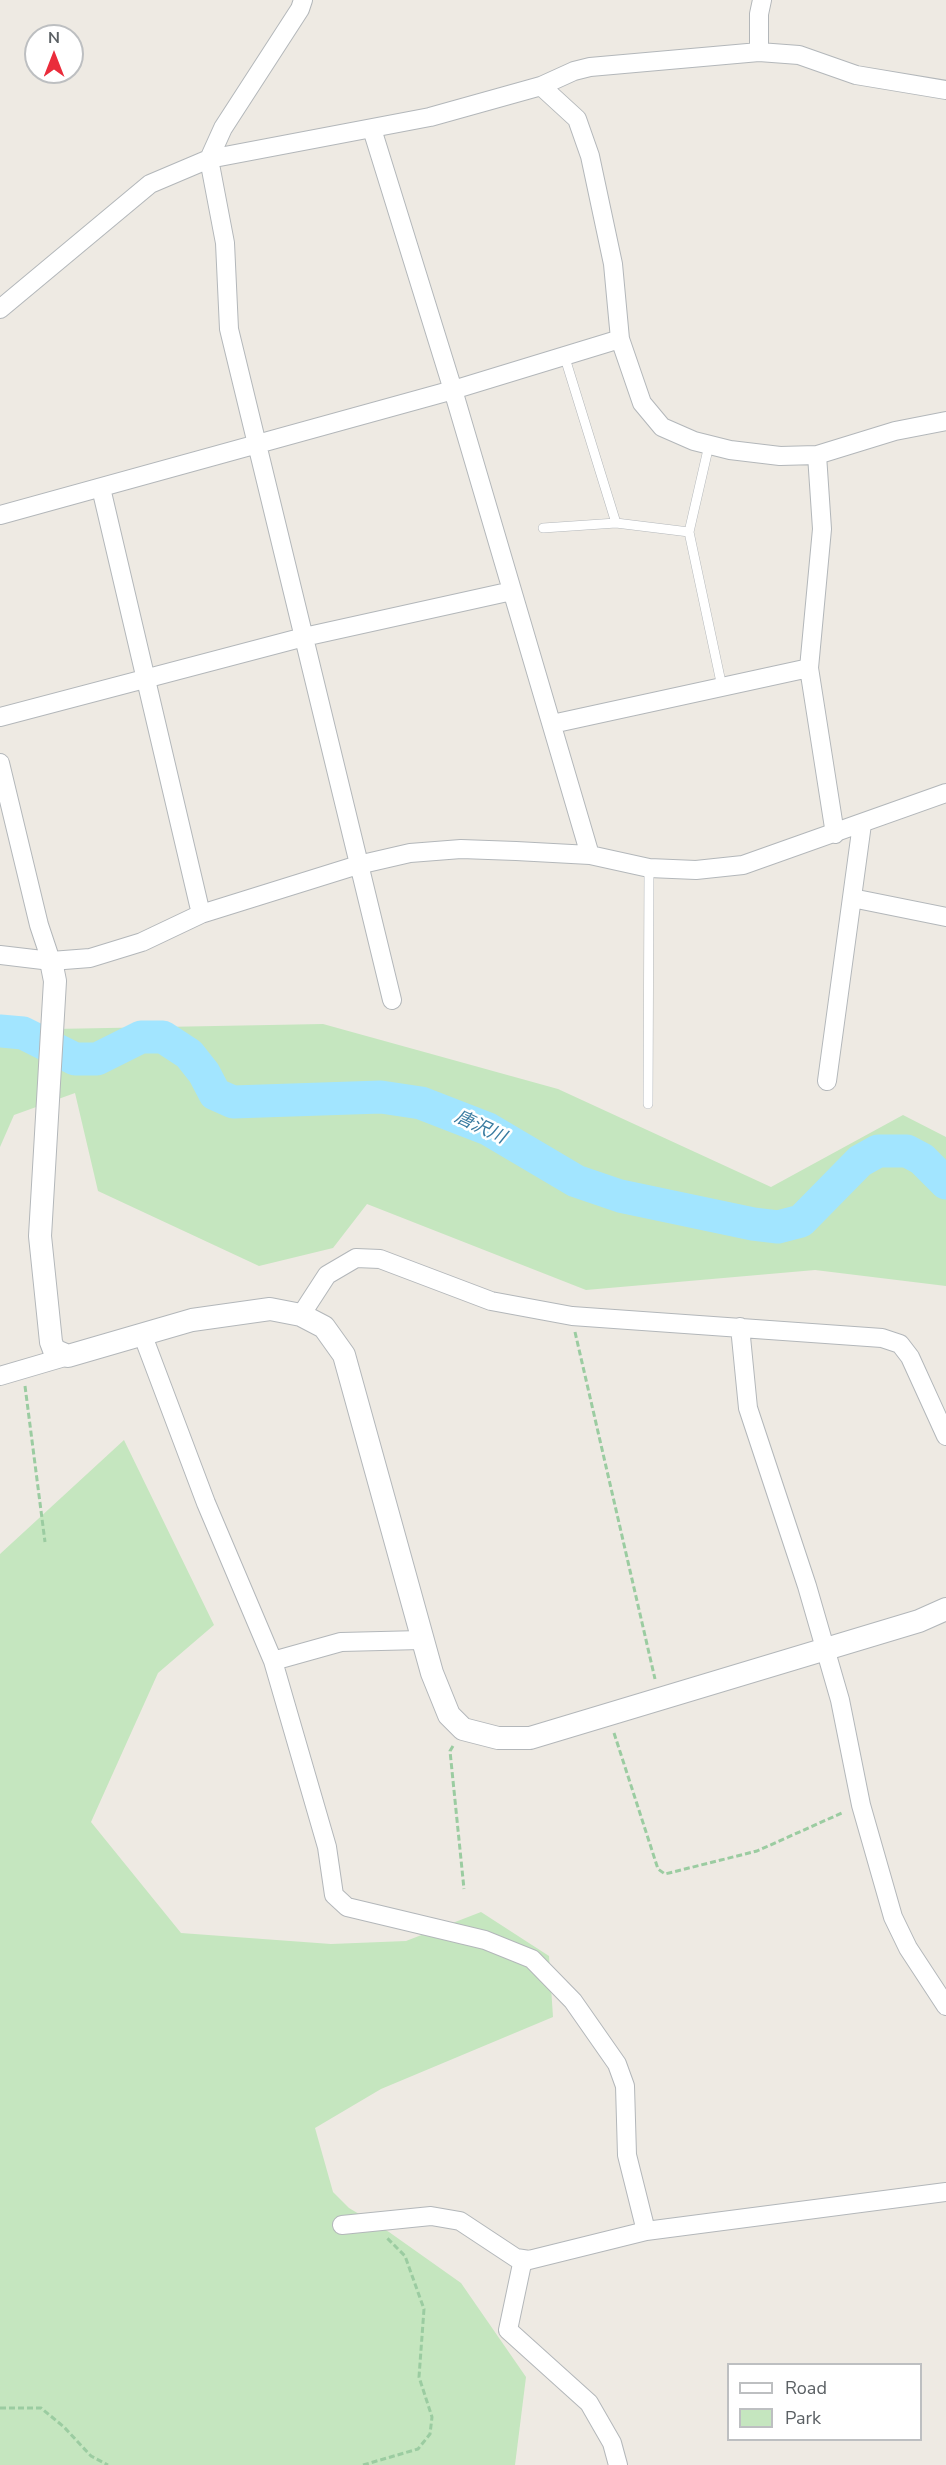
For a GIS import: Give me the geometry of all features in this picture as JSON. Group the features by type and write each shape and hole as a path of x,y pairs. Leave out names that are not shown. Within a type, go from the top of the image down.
{"street":[{"path":"303,0 300,9 224,128 209,159 225,243 230,328 392,1000"},
{"path":"759,52 759,14 762,0"},
{"path":"0,309 150,184 209,159 430,117 541,86 574,70 759,52 798,55 856,75 946,90"},
{"path":"541,86 577,119 590,156 613,264 620,339 642,403 662,428 710,445 780,456 817,455 895,431 946,421"},
{"path":"372,129 453,390 590,855"},
{"path":"0,515 453,390 565,358 620,339"},
{"path":"817,455 822,529 809,668 835,834"},
{"path":"101,488 201,914"},
{"path":"0,717 304,637 512,591"},
{"path":"552,724 809,668"},
{"path":"0,763 39,925 55,981 40,1236 51,1342 54,1350 68,1356"},
{"path":"0,955 51,961 90,958 142,942 201,914 358,866 410,853 462,849 590,855 649,868 696,870 743,866 946,793"},
{"path":"826,1081 862,824"},
{"path":"852,898 946,917"},
{"path":"301,1316 327,1275 356,1258 380,1259 491,1301 572,1316 882,1338 900,1344 910,1357 946,1436"},
{"path":"0,1376 192,1320 270,1309 301,1316 324,1327 344,1355 421,1640 449,1714 463,1729 498,1738 530,1738 919,1621 946,1609"},
{"path":"740,1327 748,1408 807,1586 840,1700 861,1804 893,1917 908,1948 946,2006"},
{"path":"143,1336 206,1503 273,1661 327,1847 334,1895 347,1907 485,1940 532,1959 573,2001 617,2064 625,2086 627,2155 646,2231"},
{"path":"273,1661 341,1642 421,1640"},
{"path":"342,2225 369,2220 431,2216 460,2221 516,2258 529,2260 646,2231 946,2192"},
{"path":"523,2259 508,2330 590,2403 612,2443 618,2465"}],"lane":[{"path":"565,358 616,523"},
{"path":"710,445 689,532 722,687"},
{"path":"543,528 616,523 689,532"},
{"path":"648,1104 649,868"}],"path":[{"path":"572,1316 659,1699"},
{"path":"23,1370 45,1542"},
{"path":"608,1714 658,1869 665,1874 757,1851 861,1804"},
{"path":"463,1729 450,1751 464,1889"},
{"path":"363,2465 418,2449 430,2434 432,2417 419,2377 424,2309 405,2256 369,2220"},
{"path":"0,2408 41,2408 64,2427 91,2456 108,2465"}],"green space":[{"path":"323,1024 558,1089 771,1187 903,1115 946,1137 946,1286 815,1270 586,1290 367,1204 333,1248 259,1266 98,1191 75,1093 14,1115 0,1147 0,1030"},
{"path":"124,1440 214,1625 158,1673 91,1822 181,1933 331,1944 406,1941 481,1912 549,1956 553,2017 381,2089 315,2128 333,2192 349,2208 389,2232 461,2283 526,2377 515,2465 0,2465 0,1554"}],"waterway":[{"name":"唐沢川","path":"0,1031 23,1033 75,1059 97,1059 141,1037 163,1037 189,1054 204,1073 215,1094 233,1102 381,1097 421,1103 488,1129 576,1181 620,1196 753,1224 778,1227 801,1221 860,1161 878,1151 907,1151 922,1159 946,1183"}]}
